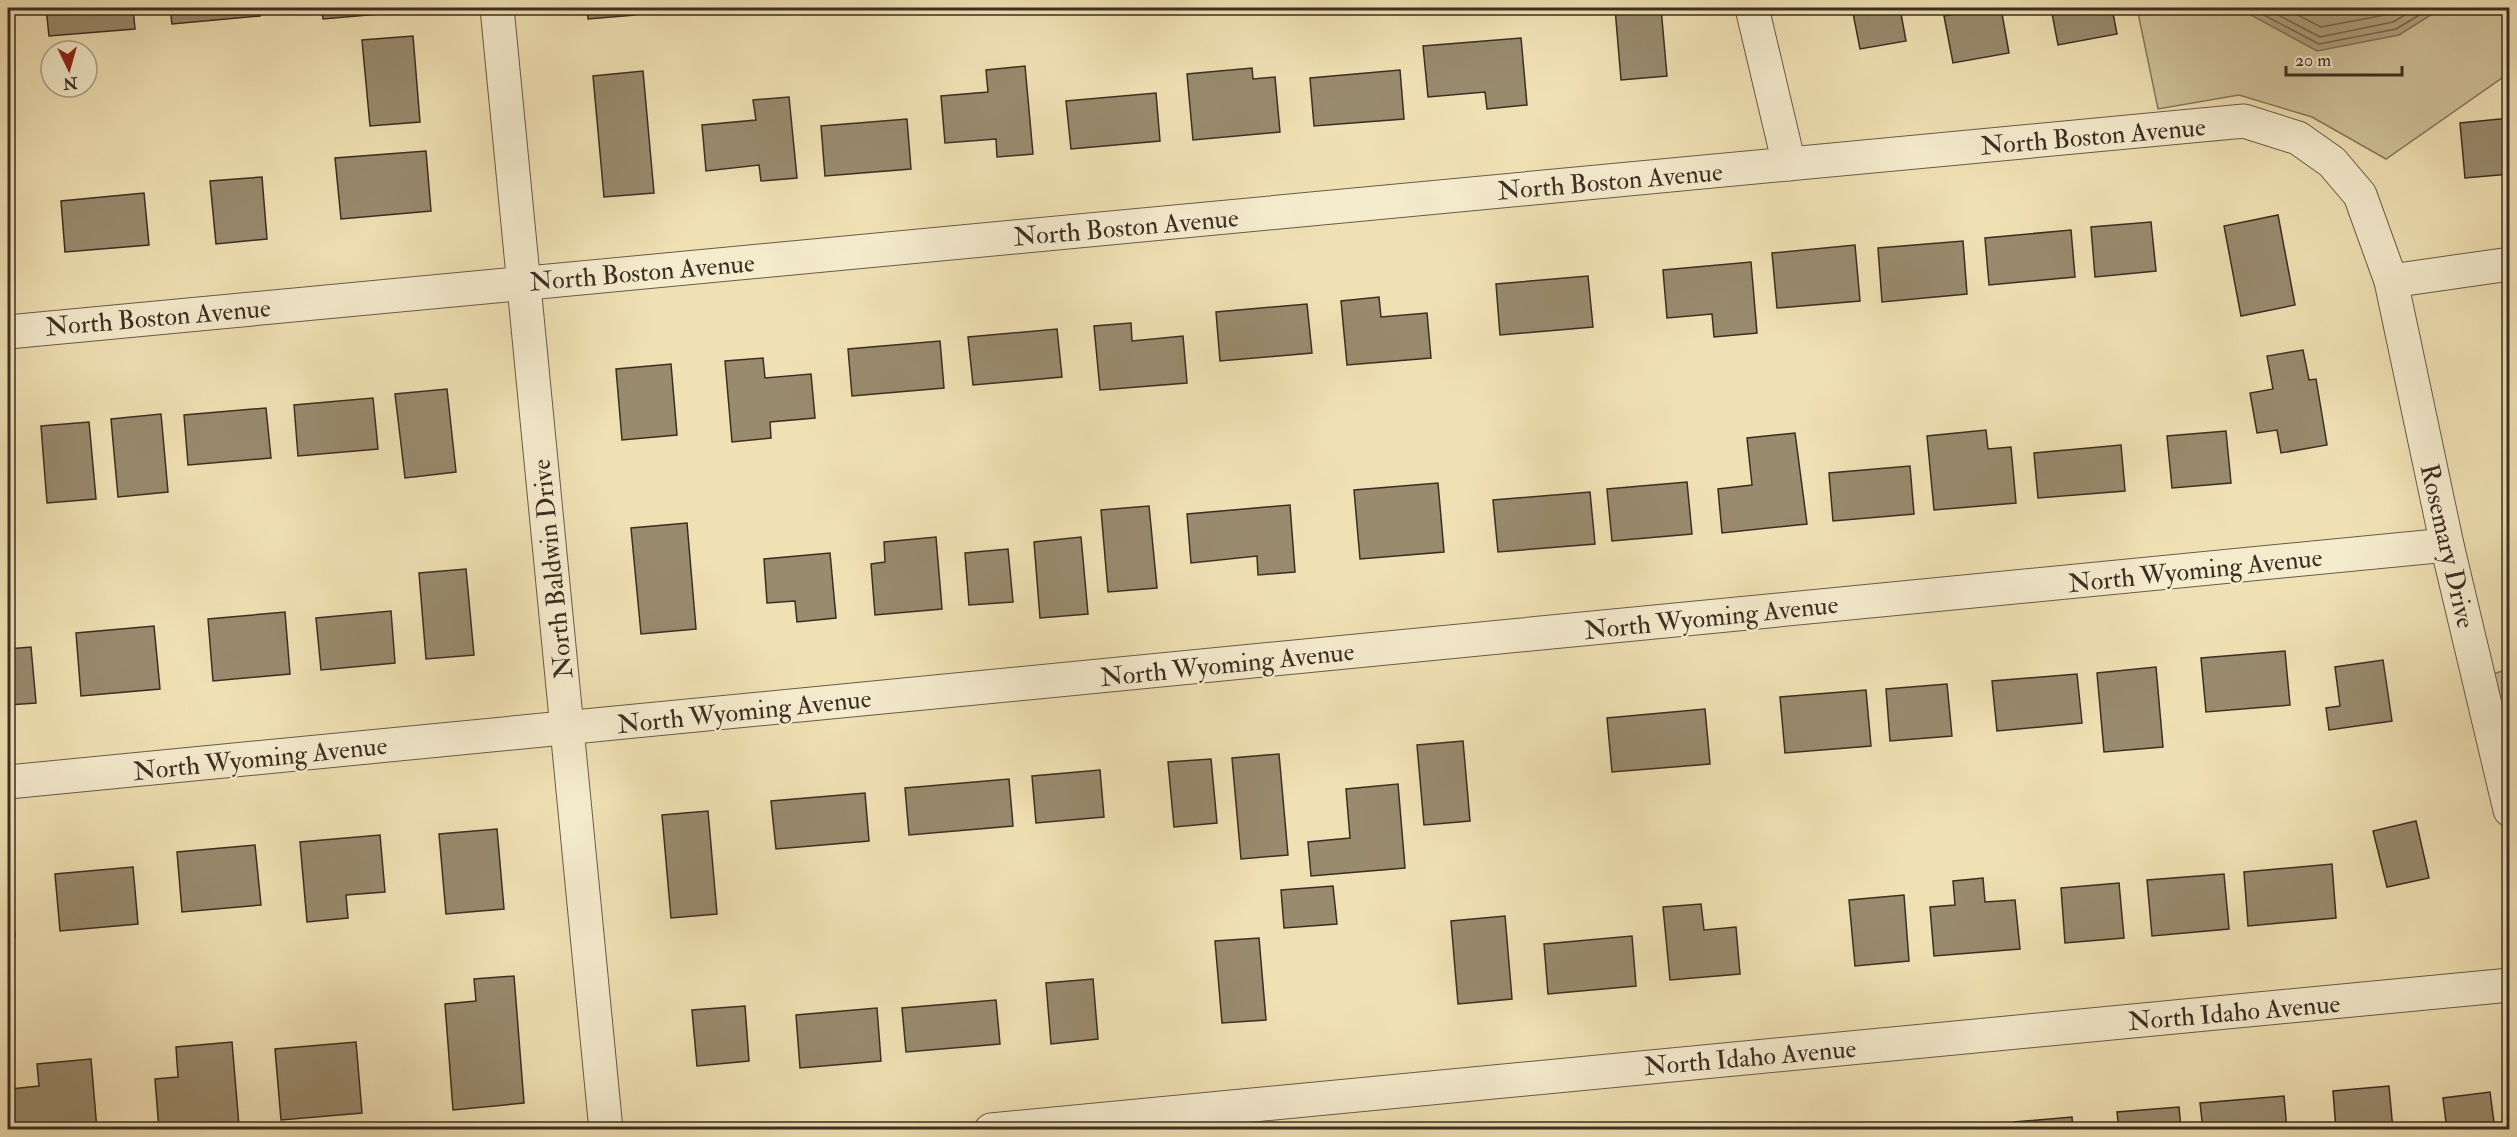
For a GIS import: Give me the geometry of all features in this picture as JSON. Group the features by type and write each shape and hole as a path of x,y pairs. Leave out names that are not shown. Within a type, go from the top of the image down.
{"street":[{"name":"North Baldwin Drive","path":"497,8 606,1130"},
{"path":"1752,8 1789,164"},
{"name":"North Boston Avenue","path":"8,332 2244,121"},
{"name":"Rosemary Drive","path":"2244,121 2298,138 2332,162 2360,195 2391,280 2447,545 2510,810"},
{"path":"2391,280 2510,264"},
{"name":"North Wyoming Avenue","path":"8,782 2447,545"},
{"name":"North Idaho Avenue","path":"991,1130 2510,986"}],"shaded area":[{"path":"2137,8 2509,8 2509,73 2386,159 2312,117 2239,95 2158,109"},
{"path":"2509,669 2509,779 2486,676"}],"water":[{"path":"2250,8 2442,8 2399,35 2317,51 2251,15"}],"building":[{"path":"46,8 133,8 135,29 49,36"},
{"path":"170,8 259,8 260,16 172,24"},
{"path":"322,8 413,8 414,11 323,19"},
{"path":"587,8 635,8 635,15 588,19"},
{"path":"1615,8 1661,8 1667,76 1621,80"},
{"path":"1852,8 1900,8 1906,41 1860,49"},
{"path":"1987,8 2001,8 2009,53 1953,63 1944,16"},
{"path":"2051,8 2112,8 2117,34 2058,45"},
{"path":"413,36 420,122 370,126 362,40"},
{"path":"1521,38 1527,105 1487,109 1485,92 1428,97 1423,46"},
{"path":"1025,66 1033,154 997,157 996,139 945,143 941,96 988,92 986,70"},
{"path":"1252,68 1253,79 1275,77 1280,132 1193,140 1187,74"},
{"path":"1400,70 1404,119 1314,126 1310,78"},
{"path":"643,71 654,193 604,197 593,76"},
{"path":"1156,93 1160,141 1071,149 1066,101"},
{"path":"789,97 797,178 761,181 759,165 706,171 702,125 756,120 753,100"},
{"path":"2510,118 2510,174 2465,178 2460,123"},
{"path":"907,119 911,169 825,176 821,126"},
{"path":"426,151 431,211 341,219 335,158"},
{"path":"262,177 267,239 216,244 210,181"},
{"path":"144,193 149,245 65,252 61,201"},
{"path":"2278,215 2295,305 2241,316 2224,226"},
{"path":"2151,222 2156,271 2095,277 2091,227"},
{"path":"2071,230 2075,277 1989,285 1985,238"},
{"path":"1963,241 1967,294 1882,302 1878,248"},
{"path":"1855,245 1860,301 1777,308 1772,253"},
{"path":"1751,262 1757,333 1714,337 1712,314 1667,318 1663,270"},
{"path":"1588,276 1593,327 1500,335 1496,284"},
{"path":"1379,297 1381,317 1427,313 1431,358 1347,365 1341,301"},
{"path":"1307,304 1312,353 1220,361 1216,312"},
{"path":"1131,323 1132,341 1183,336 1187,383 1100,390 1094,326"},
{"path":"1057,329 1062,377 973,385 968,337"},
{"path":"940,341 944,388 852,396 848,349"},
{"path":"2303,350 2309,380 2316,379 2327,445 2281,453 2277,430 2257,433 2250,393 2273,389 2267,356"},
{"path":"763,358 765,378 811,374 815,418 770,422 771,438 732,442 725,361"},
{"path":"671,364 677,435 622,440 616,369"},
{"path":"447,389 456,472 405,478 395,394"},
{"path":"373,398 378,449 298,456 294,405"},
{"path":"266,408 271,458 188,465 184,415"},
{"path":"161,414 168,492 118,497 111,419"},
{"path":"89,422 96,499 47,503 41,426"},
{"path":"1986,430 1988,449 2011,447 2016,503 1934,510 1927,436"},
{"path":"2226,431 2231,483 2172,488 2167,436"},
{"path":"1795,433 1807,524 1722,533 1718,489 1752,485 1747,438"},
{"path":"2121,445 2125,491 2038,498 2034,453"},
{"path":"8,453 11,491 8,491"},
{"path":"1910,466 1914,514 1833,521 1829,473"},
{"path":"1687,482 1692,534 1612,541 1607,489"},
{"path":"1438,483 1444,552 1360,559 1354,490"},
{"path":"1590,492 1595,544 1498,552 1493,500"},
{"path":"1290,505 1295,572 1258,575 1257,556 1191,563 1187,514"},
{"path":"1149,506 1157,588 1108,592 1101,510"},
{"path":"687,523 696,629 641,634 631,528"},
{"path":"936,537 942,609 875,615 871,564 885,562 884,542"},
{"path":"1081,537 1088,614 1040,618 1034,542"},
{"path":"1008,549 1013,602 969,605 965,553"},
{"path":"830,553 836,618 797,622 795,601 767,603 764,559"},
{"path":"466,569 474,655 426,659 419,573"},
{"path":"391,611 395,663 321,670 316,618"},
{"path":"285,612 290,674 213,681 208,619"},
{"path":"154,626 160,689 81,696 76,633"},
{"path":"31,647 36,703 8,705 8,649"},
{"path":"2285,651 2290,705 2206,712 2201,658"},
{"path":"2383,660 2392,721 2329,730 2326,708 2340,706 2335,667"},
{"path":"2156,667 2163,747 2104,752 2097,673"},
{"path":"2077,674 2082,723 1997,731 1992,681"},
{"path":"1947,684 1952,736 1890,741 1886,689"},
{"path":"1866,690 1871,746 1785,753 1780,697"},
{"path":"1705,709 1710,764 1612,772 1607,718"},
{"path":"1463,741 1470,821 1424,825 1417,745"},
{"path":"1279,754 1288,855 1241,859 1232,758"},
{"path":"1211,759 1217,823 1174,827 1168,762"},
{"path":"1100,770 1104,817 1036,823 1032,776"},
{"path":"1009,779 1013,826 909,835 905,788"},
{"path":"1398,784 1405,868 1311,876 1308,842 1350,838 1346,789"},
{"path":"865,793 869,841 776,849 771,801"},
{"path":"708,811 717,914 671,918 662,815"},
{"path":"2416,821 2429,878 2387,887 2373,831"},
{"path":"497,829 504,909 446,914 439,834"},
{"path":"380,835 385,892 346,895 348,918 307,922 300,842"},
{"path":"255,845 261,905 182,912 177,852"},
{"path":"2332,864 2336,918 2248,926 2244,872"},
{"path":"133,867 138,924 60,931 55,874"},
{"path":"2224,874 2229,929 2152,936 2147,880"},
{"path":"1983,878 1985,902 2015,900 2020,949 1934,956 1930,907 1955,905 1953,881"},
{"path":"10,879 15,937 8,938 8,880"},
{"path":"2119,883 2124,938 2065,943 2061,888"},
{"path":"1333,886 1337,924 1284,928 1281,890"},
{"path":"1904,895 1909,961 1855,966 1849,900"},
{"path":"1701,904 1704,930 1736,927 1740,974 1670,980 1663,907"},
{"path":"1505,916 1512,999 1458,1004 1451,921"},
{"path":"1632,936 1636,986 1548,994 1544,944"},
{"path":"1259,938 1266,1020 1222,1023 1215,941"},
{"path":"514,976 524,1103 453,1110 445,1004 476,1001 474,979"},
{"path":"1093,979 1098,1039 1051,1044 1046,983"},
{"path":"996,1000 1000,1044 906,1052 902,1008"},
{"path":"745,1006 749,1061 697,1066 692,1010"},
{"path":"877,1008 881,1061 800,1068 796,1015"},
{"path":"232,1042 239,1126 159,1130 155,1079 178,1077 176,1047"},
{"path":"356,1042 362,1113 281,1120 275,1049"},
{"path":"91,1059 97,1130 15,1130 11,1089 39,1086 37,1064"},
{"path":"2389,1086 2393,1130 2336,1130 2333,1091"},
{"path":"2490,1092 2495,1130 2447,1130 2443,1098"},
{"path":"2284,1096 2287,1130 2203,1130 2200,1103"},
{"path":"2179,1107 2181,1130 2119,1130 2117,1112"},
{"path":"2072,1117 2073,1130 2014,1130 2014,1122"}]}
